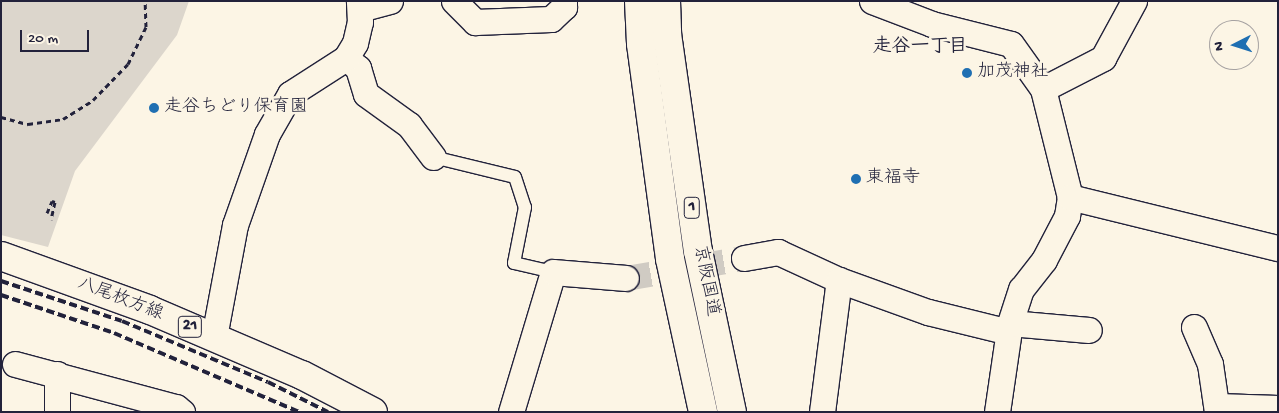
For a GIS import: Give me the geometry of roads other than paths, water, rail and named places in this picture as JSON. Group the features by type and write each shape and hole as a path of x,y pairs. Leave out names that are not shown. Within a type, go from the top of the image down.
{"main road":[{"name":"京阪国道","path":"639,1 641,44 670,259 703,412"},
{"name":"京阪国道","path":"666,1 667,34 698,251 732,412"},
{"name":"八尾枚方線","path":"1,256 150,310 302,375 373,412"}],"street":[{"path":"214,338 235,225 267,134 290,94 346,58 355,43 359,5 390,1"},
{"path":"454,1 475,22 551,19 564,7 564,1"},
{"path":"872,1 932,24 1011,44 1043,89 1070,197 1067,216 1044,260 1021,290 1009,327 997,412"},
{"path":"1043,89 1103,58 1134,1"},
{"path":"346,58 358,68 366,94 409,125 433,157"},
{"path":"1070,197 1278,248"},
{"path":"744,258 778,252 839,280 928,312 1009,327 1089,330"},
{"path":"511,412 553,272 626,278"},
{"path":"822,412 839,280"},
{"path":"1194,327 1210,364 1217,409 1278,408"},
{"path":"15,364 176,407 182,412"},
{"path":"57,374 58,412"}],"lane":[{"path":"433,157 516,177 525,207 514,263 553,272"}],"tunnel":[{"path":"626,278 744,258"}],"railway":[{"path":"1,281 122,321 268,382 328,412"},
{"path":"1,295 114,333 299,412"}],"place":[{"name":"加茂神社","path":"967,73"},
{"name":"走谷ちどり保育園","path":"154,108"},
{"name":"東福寺","path":"856,179"}],"district":[{"name":"走谷一丁目","path":"920,48"}]}
